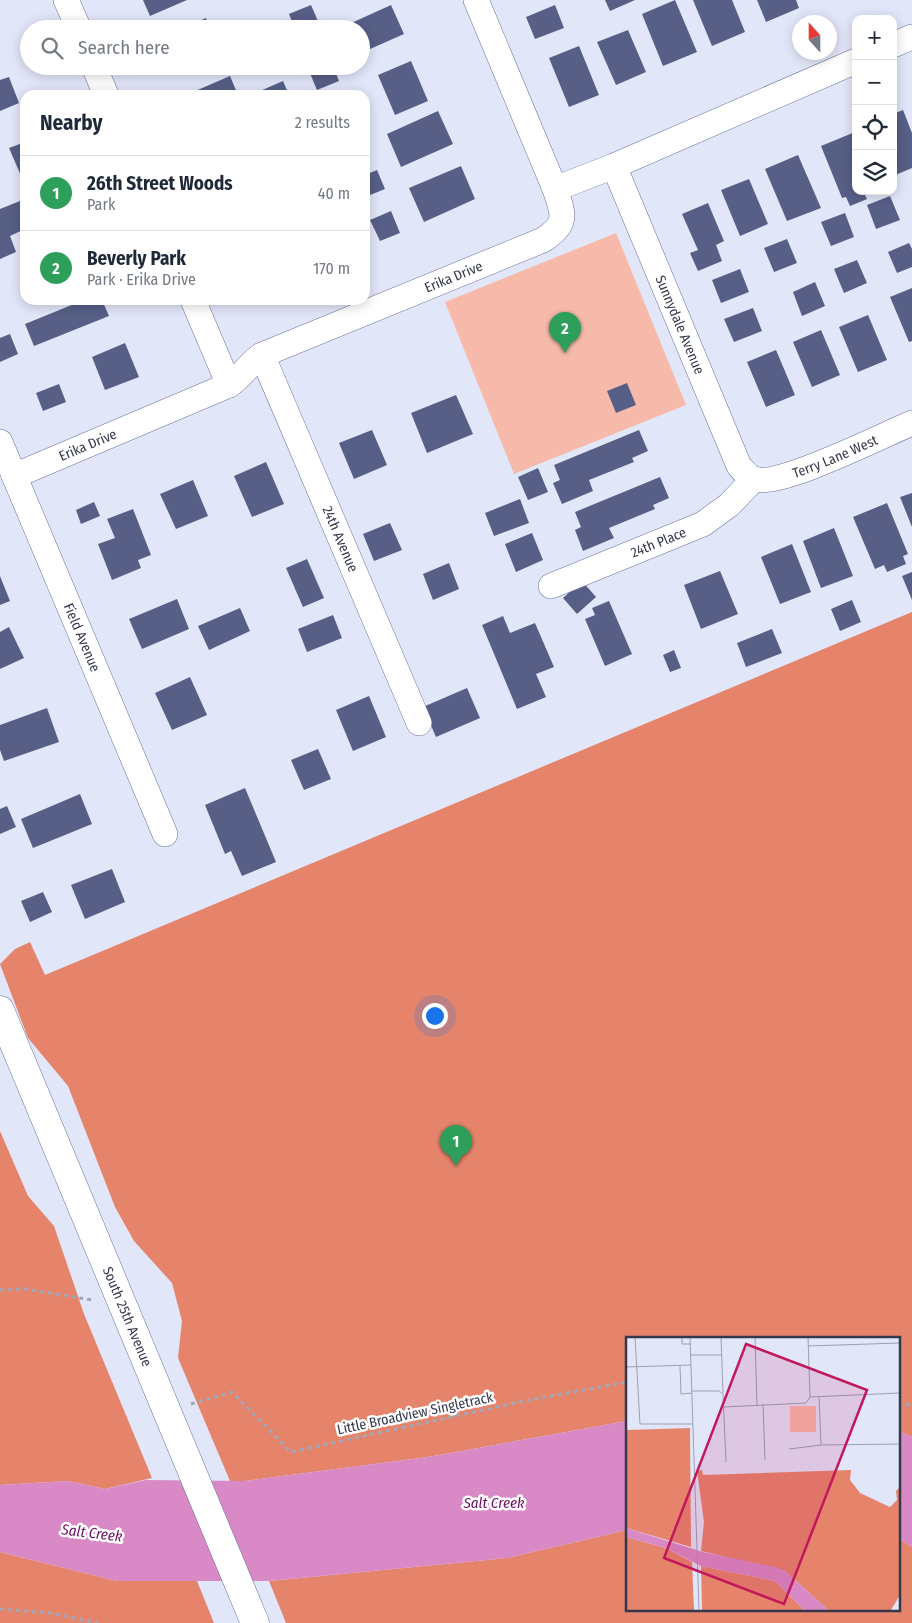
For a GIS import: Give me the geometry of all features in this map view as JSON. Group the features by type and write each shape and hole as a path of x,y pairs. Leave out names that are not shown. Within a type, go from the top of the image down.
{"street":[{"path":"66,0 74,20"},
{"path":"476,0 555,189 614,166 852,63"},
{"path":"897,43 912,37"},
{"path":"98,75 104,90"},
{"name":"Sunnydale Avenue","path":"614,166 739,466 754,479"},
{"name":"Erika Drive","path":"14,476 229,385 262,355 543,240 560,226 563,216 555,189"},
{"path":"195,305 229,385"},
{"name":"24th Avenue","path":"262,355 419,723"},
{"name":"Terry Lane West","path":"754,479 769,480 792,474 912,423"},
{"name":"Field Avenue","path":"0,442 165,834"},
{"name":"24th Place","path":"551,586 703,524 729,505 754,479"},
{"name":"South 25th Avenue","path":"0,1010 255,1623"}],"path":[{"path":"0,1290 25,1289 123,1304"},
{"name":"Little Broadview Singletrack","path":"171,1421 232,1392 292,1452 524,1401 626,1382"},
{"path":"0,1609 50,1613 98,1623"}],"shaded area":[{"path":"616,233 686,405 514,474 445,302"},
{"path":"912,612 912,1437 900,1432 900,1337 626,1337 626,1421 428,1457 245,1481 230,1481 178,1358 182,1321 172,1283 134,1241 115,1207 68,1086 28,1038 0,964 15,949 30,942 45,975"},
{"path":"0,1131 28,1196 54,1226 84,1314 152,1478 105,1489 68,1481 0,1485"},
{"path":"626,1530 626,1610 900,1610 900,1539 912,1547 912,1623 286,1623 269,1581 507,1558"},
{"path":"0,1552 117,1581 197,1581 214,1623 0,1623"}],"water":[{"name":"Salt Creek","path":"626,1421 626,1530 507,1558 269,1581 117,1581 0,1552 0,1485 68,1481 105,1489 146,1480 245,1481 428,1457"},
{"path":"900,1432 912,1437 912,1547 900,1539"}],"building":[{"path":"143,0 187,0 150,16"},
{"path":"605,0 635,0 610,11"},
{"path":"675,0 697,52 663,66 642,14"},
{"path":"693,0 732,0 745,32 712,46"},
{"path":"757,0 796,0 799,8 766,22"},
{"path":"311,5 318,20 291,20 289,14"},
{"path":"391,5 404,34 370,49 370,20 358,20"},
{"path":"555,5 564,28 535,39 526,17"},
{"path":"628,30 646,72 616,85 597,42"},
{"path":"579,46 599,95 569,107 549,58"},
{"path":"411,61 428,101 395,115 378,75"},
{"path":"311,75 337,75 339,81 317,90"},
{"path":"230,76 236,90 198,90"},
{"path":"9,77 19,103 0,111 0,80"},
{"path":"283,81 287,90 262,90"},
{"path":"903,110 912,133 912,168 897,174 897,150 897,112"},
{"path":"438,111 453,144 401,167 387,134"},
{"path":"852,133 852,195 865,195 867,199 850,206 846,197 842,198 821,146"},
{"path":"20,144 20,173 9,148"},
{"path":"798,155 821,208 787,221 765,169"},
{"path":"461,166 475,199 424,222 409,188"},
{"path":"377,170 385,189 370,195 370,173"},
{"path":"749,179 768,224 740,236 721,190"},
{"path":"890,196 900,220 876,229 867,205"},
{"path":"20,201 20,231 10,236 16,252 0,259 0,209"},
{"path":"708,203 724,241 716,245 722,261 698,271 690,253 698,250 682,214"},
{"path":"391,211 400,233 380,241 370,220"},
{"path":"845,213 854,237 831,246 821,222"},
{"path":"787,239 797,263 774,272 764,248"},
{"path":"909,243 912,249 912,267 897,273 888,252"},
{"path":"857,260 867,283 844,293 834,269"},
{"path":"740,269 749,292 721,303 712,280"},
{"path":"815,282 825,306 802,316 793,292"},
{"path":"912,288 912,341 909,342 890,297"},
{"path":"72,305 104,305 109,316 34,346 25,324"},
{"path":"753,308 762,331 734,342 724,319"},
{"path":"868,315 887,360 858,372 839,327"},
{"path":"821,330 840,375 812,387 793,342"},
{"path":"10,334 18,354 0,362 0,338"},
{"path":"125,343 139,377 105,390 92,357"},
{"path":"776,350 795,395 766,407 747,362"},
{"path":"627,383 636,405 616,413 607,391"},
{"path":"59,384 66,402 43,411 36,393"},
{"path":"456,395 473,434 427,453 411,413"},
{"path":"372,430 387,465 354,479 339,443"},
{"path":"639,430 648,451 632,458 634,462 589,480 593,491 562,504 553,483 560,480 554,465"},
{"path":"266,462 284,504 252,517 234,476"},
{"path":"538,468 548,492 528,500 518,477"},
{"path":"660,477 669,498 653,505 655,509 609,528 614,538 583,551 575,530 581,527 575,512"},
{"path":"193,480 208,516 176,529 160,494"},
{"path":"912,493 912,527 900,497"},
{"path":"520,499 529,523 494,536 485,513"},
{"path":"94,502 100,516 81,524 76,510"},
{"path":"887,503 908,554 903,556 906,564 887,572 884,565 875,569 853,517"},
{"path":"133,509 151,555 138,560 141,568 112,580 98,544 115,538 107,519"},
{"path":"390,523 402,550 374,561 363,534"},
{"path":"834,528 853,576 821,588 803,541"},
{"path":"532,533 543,560 516,572 505,544"},
{"path":"792,544 811,592 780,604 761,557"},
{"path":"307,559 324,598 303,607 286,568"},
{"path":"449,563 459,589 433,600 423,574"},
{"path":"720,571 738,614 701,629 684,585"},
{"path":"912,572 912,600 902,576"},
{"path":"0,576 10,601 0,605"},
{"path":"582,581 596,597 577,614 563,598"},
{"path":"177,599 189,629 142,649 129,619"},
{"path":"852,600 861,622 840,631 831,609"},
{"path":"609,601 632,654 605,666 585,619 595,615 592,608"},
{"path":"240,608 250,631 209,650 198,626"},
{"path":"333,615 342,638 307,652 298,629"},
{"path":"503,616 510,633 535,623 554,667 536,674 546,697 517,709 482,625"},
{"path":"9,627 24,658 0,669 0,632"},
{"path":"772,629 782,653 746,667 737,643"},
{"path":"674,650 681,668 670,672 663,655"},
{"path":"190,677 207,715 172,730 155,693"},
{"path":"467,688 480,718 436,737 423,707"},
{"path":"369,696 386,737 353,751 336,710"},
{"path":"47,708 59,742 4,761 0,750 0,725"},
{"path":"318,749 331,779 304,790 291,760"},
{"path":"245,788 276,862 242,876 231,851 225,854 205,805"},
{"path":"80,794 92,824 33,848 21,819"},
{"path":"7,806 16,827 0,834 0,809"},
{"path":"112,869 125,902 85,919 71,885"},
{"path":"43,892 52,912 30,922 21,901"}],"place":[{"name":"Beverly Park","path":"565,353"},
{"name":"26th Street Woods","path":"456,1166"}]}
